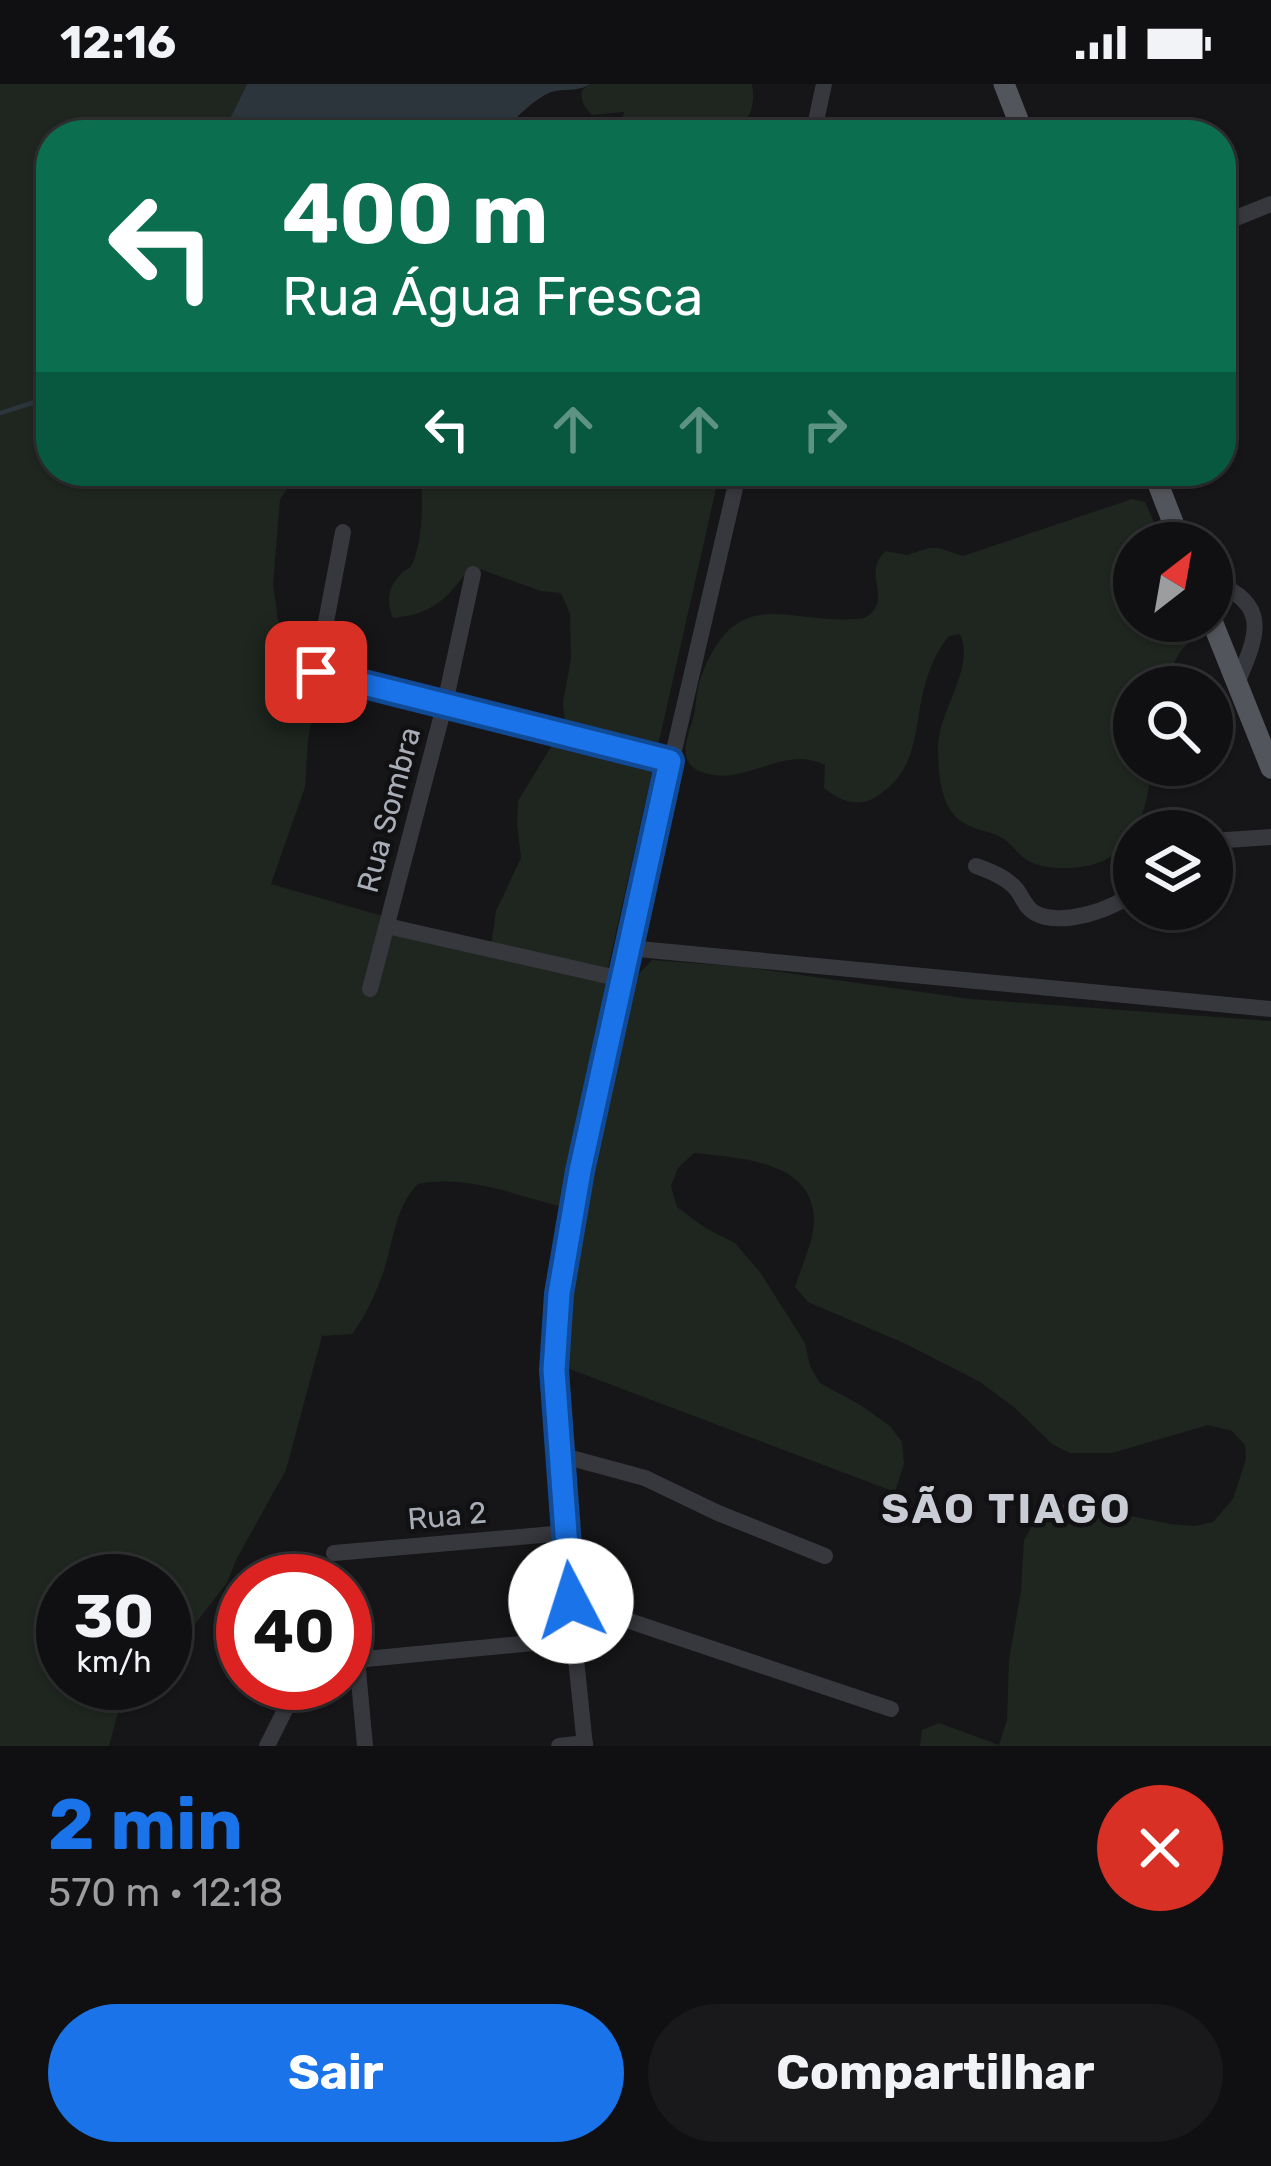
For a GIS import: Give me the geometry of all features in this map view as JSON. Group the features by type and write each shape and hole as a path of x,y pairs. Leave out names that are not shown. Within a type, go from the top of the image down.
{"main road":[{"path":"1004,84 1018,120"},
{"path":"1159,486 1173,522"},
{"path":"1220,642 1237,683 1261,714 1271,768"}],"street":[{"path":"816,120 824,84"},
{"path":"1236,218 1271,204"},
{"path":"559,1746 585,1744 554,1370 559,1294 621,979 735,486"},
{"path":"312,695 343,532"},
{"name":"Rua Sombra","path":"370,989 445,703 473,574"},
{"path":"1233,591 1257,620 1257,637 1237,683"},
{"path":"316,672 670,761"},
{"path":"1233,840 1271,837"},
{"path":"976,866 1013,885 1028,907 1044,916 1082,916 1113,906"},
{"path":"387,926 621,979"},
{"path":"628,948 1271,1009"},
{"path":"560,1455 645,1478 825,1556"},
{"name":"Rua 2","path":"334,1553 565,1533"},
{"path":"571,1601 891,1709"},
{"path":"372,1658 574,1639"},
{"path":"267,1746 286,1710"},
{"path":"359,1710 365,1746"}],"shaded area":[{"path":"0,84 247,84 230,120 36,120 36,486 289,486 280,499 273,584 278,620 287,643 313,668 319,687 308,739 305,787 271,884 491,947 496,911 521,858 518,801 565,724 570,614 561,593 541,591 471,566 439,602 419,613 393,618 391,589 411,566 419,538 421,486 717,486 605,981 634,986 652,960 744,967 971,999 1271,1021 1271,1746 920,1746 922,1730 939,1723 999,1745 1007,1720 1009,1660 1024,1540 1041,1511 1055,1504 1170,1524 1213,1522 1233,1499 1246,1459 1245,1445 1232,1431 1208,1425 1112,1453 1070,1453 1052,1444 980,1382 808,1302 795,1287 814,1222 811,1201 802,1186 771,1166 694,1153 678,1168 671,1186 677,1207 735,1243 760,1272 805,1343 820,1383 890,1426 902,1442 904,1464 895,1492 567,1368 562,1359 585,1212 481,1185 418,1184 399,1215 383,1273 362,1320 352,1334 322,1336 286,1470 239,1554 216,1554 216,1597 192,1628 192,1554 36,1554 36,1710 120,1710 109,1746 0,1746"},
{"path":"247,84 590,84 542,97 515,120 230,119"},
{"path":"590,84 752,84 753,103 744,120 622,120 624,112 592,115 582,90"},
{"path":"1132,499 1145,502 1154,522 1113,522 1113,642 1189,642 1172,666 1113,666 1113,786 1149,786 1144,810 1113,810 1113,854 1107,859 1067,868 1035,864 1003,838 967,825 947,805 939,773 939,735 960,676 964,647 960,634 949,636 933,662 914,744 902,772 876,797 849,802 830,793 824,788 825,765 809,760 778,762 732,775 699,771 688,762 686,742 699,683 716,646 732,627 769,614 865,618 877,603 876,568 886,551 907,555 939,548 963,556"}],"waterway":[{"path":"0,413 36,402"}],"district":[{"name":"SÃO TIAGO","path":"1007,1509"}],"route":[{"path":"316,672 670,761 580,1171 559,1294 554,1370 571,1601"}]}
